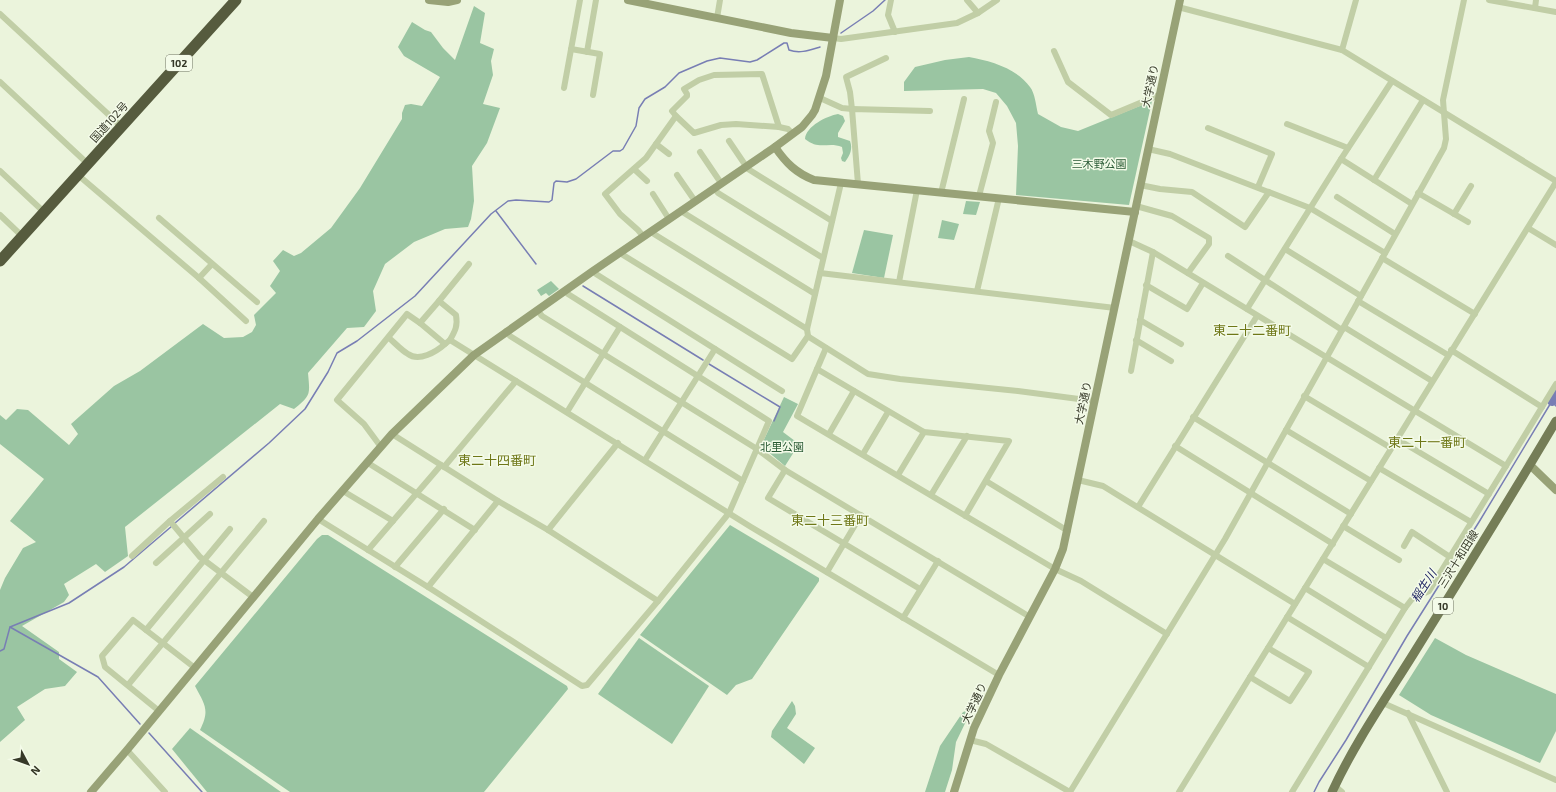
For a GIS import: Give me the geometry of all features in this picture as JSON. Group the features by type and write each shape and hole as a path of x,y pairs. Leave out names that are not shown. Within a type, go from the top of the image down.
{"highway":[{"name":"国道102号","path":"0,260 236,0"}],"main road":[{"name":"三沢十和田線","path":"1336,790 1383,703 1530,465 1556,420"}],"street":[{"path":"429,0 448,2 457,0"},
{"path":"564,88 580,0"},
{"path":"587,52 596,0"},
{"path":"628,0 791,33 841,39 957,23 997,0"},
{"path":"717,18 720,0"},
{"path":"91,792 160,711 318,519 392,434 474,355 620,252 776,147 793,134 812,116 820,98 826,76 840,0"},
{"path":"892,0 888,15 895,32"},
{"path":"967,0 978,12"},
{"path":"1342,50 1356,0"},
{"path":"970,740 986,744 1070,792 1168,634 1251,493 1446,144 1443,100 1464,0"},
{"path":"1489,0 1556,12"},
{"path":"1535,8 1536,0"},
{"path":"1179,3 1342,50 1423,100 1444,111 1556,182 1179,792"},
{"name":"大学通り","path":"954,792 974,728 1055,569 1063,549 1179,3"},
{"path":"0,14 122,127"},
{"path":"571,49 600,54 593,95"},
{"path":"1054,51 1068,82 1111,115 1159,95"},
{"path":"858,184 852,109 846,77 886,58"},
{"path":"779,127 762,74 714,75 699,80 684,89 687,96 672,111 694,133 721,125 736,124 779,127 788,129 793,134"},
{"path":"1247,309 1392,81"},
{"path":"0,82 88,164"},
{"path":"820,98 842,108 930,111"},
{"path":"941,193 964,99"},
{"path":"1374,180 1423,100"},
{"path":"979,196 993,143 989,131 996,102"},
{"path":"644,236 620,214 605,194 646,158 676,116"},
{"path":"1287,124 1348,148"},
{"path":"1208,128 1272,154 1258,188"},
{"path":"729,141 748,169 832,222"},
{"path":"656,144 669,154"},
{"path":"776,147 790,166 798,173 814,180 941,193 1135,209 1172,216 1209,238 1209,244 1188,274"},
{"path":"1148,149 1170,154 1310,208 1475,314"},
{"path":"700,152 721,183"},
{"path":"1341,159 1412,204"},
{"path":"634,169 647,181"},
{"path":"0,171 44,212"},
{"path":"78,174 199,278 246,321"},
{"path":"677,175 695,201"},
{"path":"620,252 792,359 807,332 841,183"},
{"path":"1140,185 1160,189 1192,192 1245,227 1269,192"},
{"path":"1454,214 1472,186"},
{"path":"714,188 718,193 823,258"},
{"path":"899,282 917,190"},
{"path":"1418,193 1468,222"},
{"path":"653,194 669,219"},
{"path":"1337,197 1395,234"},
{"path":"977,292 999,198"},
{"path":"682,210 684,213 815,294"},
{"path":"0,215 22,236"},
{"path":"159,218 257,302"},
{"path":"1528,228 1556,245"},
{"path":"652,231 654,234 807,332 826,348 868,374 1094,401"},
{"path":"1129,241 1153,252 1506,466"},
{"path":"1285,249 1360,299 1542,407"},
{"path":"1131,371 1153,252"},
{"path":"1228,256 1265,281 1432,381"},
{"path":"199,278 212,264"},
{"path":"420,323 469,264"},
{"path":"593,271 782,391"},
{"path":"820,273 1115,308"},
{"path":"1146,285 1187,309 1203,283"},
{"path":"318,519 584,686 658,601 729,513 769,421 566,291"},
{"path":"389,338 408,355 413,357 429,355 438,350 456,331 457,324 456,315 440,300"},
{"path":"537,310 542,316 757,449 785,470 1030,617"},
{"path":"381,447 364,424 337,400 407,314 447,342 474,355 729,513 1000,675"},
{"path":"1138,507 1257,316"},
{"path":"1140,320 1181,344"},
{"path":"567,412 620,327"},
{"path":"506,331 510,336 743,481"},
{"path":"1136,340 1171,360"},
{"path":"826,348 797,416 1055,569 1081,581 1168,634"},
{"path":"645,460 714,349"},
{"path":"817,369 924,432 1009,441 965,516"},
{"path":"368,550 516,381"},
{"path":"1292,792 1405,608 1412,599 1429,591 1556,384"},
{"path":"829,434 854,391"},
{"path":"1304,396 1391,448"},
{"path":"863,454 888,412"},
{"path":"1193,417 1351,514"},
{"path":"1286,430 1370,481"},
{"path":"898,475 924,432"},
{"path":"392,434 498,501 548,530 658,601"},
{"path":"931,495 967,436"},
{"path":"1397,439 1489,494"},
{"path":"548,530 618,443"},
{"path":"1175,446 1332,544"},
{"path":"368,463 444,509 475,530"},
{"path":"1530,465 1556,490"},
{"path":"1379,468 1471,522"},
{"path":"785,470 768,498 920,589"},
{"path":"132,556 172,524 223,477"},
{"path":"1078,480 1103,486 1295,604"},
{"path":"986,481 1068,530"},
{"path":"343,491 393,521"},
{"path":"428,587 498,501"},
{"path":"395,567 444,509"},
{"path":"156,563 210,514"},
{"path":"827,572 861,515"},
{"path":"128,685 264,521"},
{"path":"172,524 204,560 253,597"},
{"path":"1343,526 1399,560"},
{"path":"146,630 230,529"},
{"path":"1404,546 1412,532 1450,557"},
{"path":"1323,559 1405,608"},
{"path":"903,618 938,561"},
{"path":"1305,588 1386,638"},
{"path":"1287,617 1369,667"},
{"path":"160,711 105,667 102,656 133,620 195,668"},
{"path":"1250,677 1290,701 1308,672 1268,648"},
{"path":"1383,703 1556,780"},
{"path":"1408,713 1447,792"},
{"path":"127,750 165,792"}],"green space":[{"path":"474,6 485,13 480,43 494,49 491,61 493,75 483,104 500,108 487,143 472,166 474,201 468,227 445,229 414,242 385,264 373,291 376,311 364,327 347,328 308,373 309,390 304,401 294,409 280,404 125,527 128,556 105,572 96,564 64,584 69,595 64,602 22,626 59,652 59,659 77,672 65,686 45,689 17,707 25,720 0,742 0,590 5,578 23,548 36,542 10,521 44,479 0,444 0,415 6,420 17,409 28,410 69,445 78,434 71,424 114,386 140,371 203,324 224,338 243,337 252,332 256,325 254,315 276,293 270,286 280,271 273,261 283,250 294,256 301,253 331,228 360,188 402,119 402,113 405,105 411,104 422,106 440,77 404,56 398,47 412,22 431,32 443,48 455,60"},
{"name":"三木野公園","path":"969,57 994,63 1018,75 1032,90 1038,114 1061,127 1078,131 1152,101 1129,205 1016,195 1018,146 1016,123 1007,106 996,93 983,89 904,91 904,82 915,67 945,60"},
{"path":"838,114 843,116 845,121 838,133 838,137 850,141 851,144 850,152 845,162 842,161 841,158 843,153 842,147 837,145 820,145 810,143 805,139 809,130 818,122"},
{"path":"966,201 980,202 976,215 963,214"},
{"path":"942,220 959,224 954,240 938,238"},
{"path":"864,230 893,235 884,278 852,273"},
{"path":"551,281 559,289 549,296 546,293 541,296 537,290"},
{"name":"北里公園","path":"784,397 798,404 783,432 799,444 785,466 761,446"},
{"path":"730,525 819,578 819,581 752,679 736,685 727,695 640,635"},
{"path":"322,535 328,535 567,686 568,689 484,792 290,792 200,730 205,717 205,708 195,686 317,539"},
{"path":"639,638 709,686 672,744 598,694"},
{"path":"1435,638 1466,655 1556,694 1556,731 1540,763 1431,715 1399,695"},
{"path":"792,701 795,706 796,714 787,728 815,748 804,764 771,737 772,731"},
{"path":"972,709 956,742 952,770 945,792 925,792 940,746 963,712"},
{"path":"190,728 281,792 207,792 172,749"}],"waterway":[{"path":"841,33 873,11 885,0"},
{"path":"175,523 269,443 305,409 328,372 337,353 357,341 415,296 491,214 508,201 549,202 552,200 554,183 556,181 567,182 576,179 613,151 620,151 623,149 636,126 639,108 645,99 665,87 679,73 707,61 720,58 750,62 757,60 784,43 787,43 789,50 797,52 820,47"},
{"path":"496,211 536,264"},
{"path":"583,286 703,360"},
{"path":"709,364 780,407 774,421"},
{"name":"稲生川","path":"1552,401 1556,394"},
{"name":"稲生川","path":"1314,792 1407,636 1479,522 1552,401 1556,406"},
{"path":"0,651 4,649 10,627 69,603 124,567 172,526"},
{"path":"10,627 98,677 140,724"},
{"path":"149,733 202,792"}],"district":[{"name":"東二十二番町","path":"1252,330"},
{"name":"東二十一番町","path":"1427,442"},
{"name":"東二十四番町","path":"497,460"},
{"name":"東二十三番町","path":"830,520"}]}
